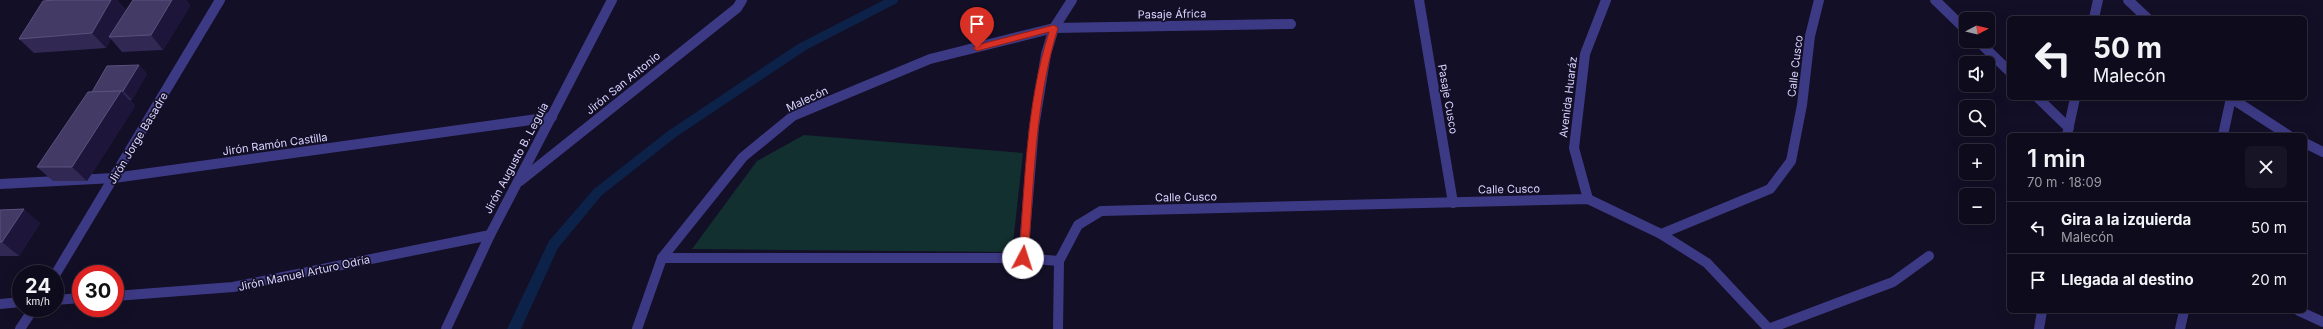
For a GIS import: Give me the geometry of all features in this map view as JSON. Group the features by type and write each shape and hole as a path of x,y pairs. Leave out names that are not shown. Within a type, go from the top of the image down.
{"street":[{"name":"Jirón Jorge Basadre","path":"61,265 220,0"},
{"name":"Jirón Augusto B. Leguía","path":"446,329 490,235 612,0"},
{"name":"Jirón San Antonio","path":"517,183 737,8 742,0"},
{"path":"1023,258 1034,126 1046,54 1054,28 1072,0"},
{"name":"Pasaje Cusco","path":"1419,0 1453,202"},
{"name":"Avenida Huaráz","path":"1588,199 1574,148 1585,54 1606,0"},
{"name":"Calle Cusco","path":"1059,261 1078,225 1101,211 1588,199 1661,234 1770,190 1791,161 1802,105 1810,36 1819,0"},
{"path":"1935,0 1959,23"},
{"path":"2094,16 2098,0"},
{"path":"2128,0 2145,16"},
{"name":"Pasaje África","path":"1054,28 1291,24"},
{"name":"Malecón","path":"637,329 662,258 743,157 793,116 930,60 1054,28"},
{"path":"1985,48 2007,69"},
{"path":"2040,100 2068,131"},
{"path":"2068,131 2075,100"},
{"path":"2223,133 2231,100"},
{"path":"2234,100 2285,133"},
{"name":"Jirón Ramón Castilla","path":"0,184 114,178 552,117"},
{"path":"2307,144 2323,152"},
{"path":"1661,234 1707,263 1768,329 1894,282 1929,256"},
{"name":"Jirón Manuel Arturo Odría","path":"124,295 233,288 490,235"},
{"path":"662,258 1023,258 1059,261 1058,329"},
{"path":"0,304 12,303"},
{"path":"2039,329 2042,313"},
{"path":"2180,329 2184,313"},
{"path":"2303,313 2323,322"},
{"path":"20,329 28,317"}],"green space":[{"path":"804,135 1023,153 1012,252 692,249 757,161"}],"building":[{"path":"111,0 92,33 19,39 43,1"},
{"path":"133,0 172,0 151,35 109,37"},
{"path":"139,65 123,91 92,92 107,66"},
{"path":"121,91 72,167 37,167 88,92"},
{"path":"24,209 2,242 0,242 0,210"}],"waterway":[{"path":"514,329 553,245 598,192 672,134 802,47 893,0"}],"route":[{"path":"977,48 1054,28 1046,54 1034,126 1023,258"}]}
